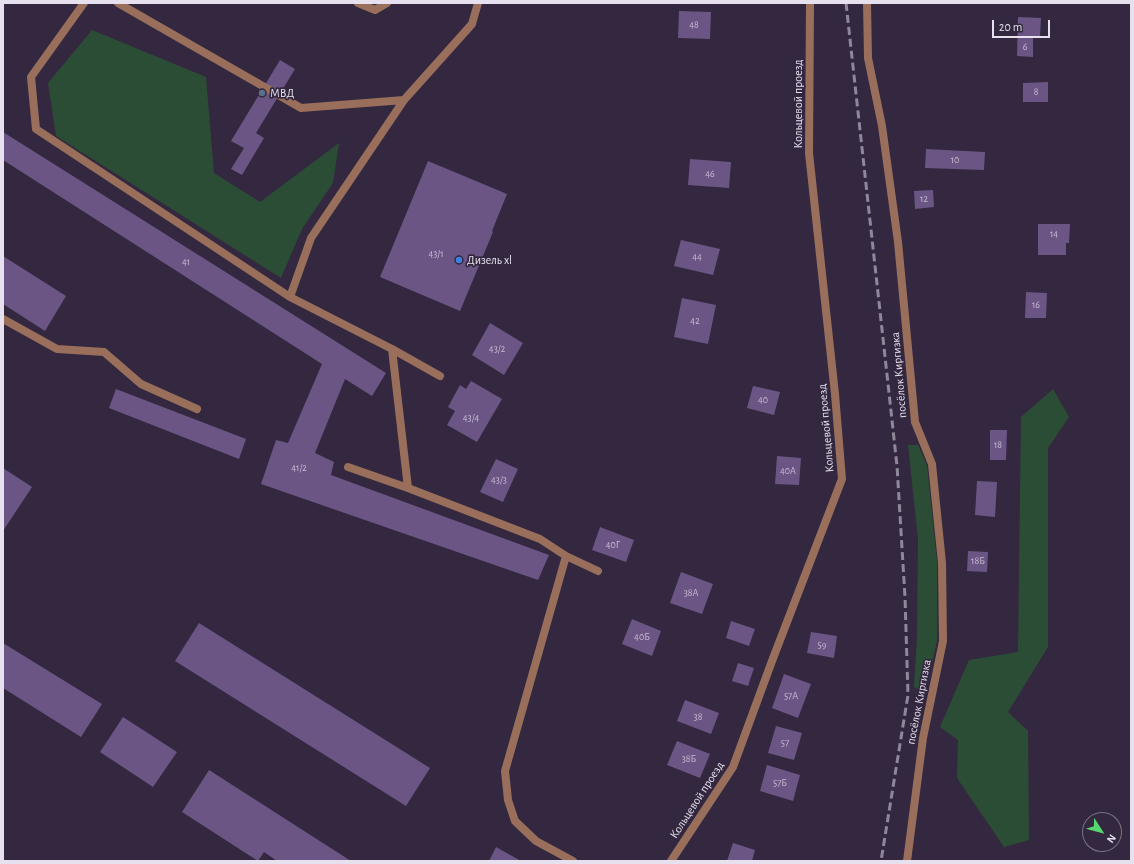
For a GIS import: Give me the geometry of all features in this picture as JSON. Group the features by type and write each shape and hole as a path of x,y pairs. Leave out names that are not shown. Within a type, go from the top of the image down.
{"street":[{"path":"84,3 31,77 36,129 290,297 392,348 440,376"},
{"path":"118,3 301,108 404,100"},
{"path":"358,3 375,10 387,3"},
{"path":"290,297 311,238 404,100 472,24 478,3"},
{"name":"Кольцевой проезд","path":"671,861 733,766 842,479 835,394 809,153 810,3"},
{"name":"посёлок Киргизка","path":"867,3 868,58 882,126 898,242 915,422 932,464 942,563 943,641 923,738 907,861"},
{"path":"3,319 57,349 104,352 142,384 197,409"},
{"path":"392,348 408,488"},
{"path":"348,466 540,538 566,556 598,571"},
{"path":"566,556 505,770 508,800 515,821 536,841 573,861"}],"green space":[{"path":"92,30 206,77 214,173 260,202 339,143 333,183 302,229 281,278 56,136 48,83"},
{"path":"1053,389 1069,417 1048,448 1048,647 1008,712 1028,731 1029,840 1004,847 957,778 958,740 940,727 969,660 1018,652 1021,417"},
{"path":"908,445 918,445 927,465 937,562 937,641 925,693 914,687 917,638 918,538"}],"building":[{"path":"679,11 711,12 710,39 678,38"},
{"path":"1018,17 1041,18 1040,37 1033,37 1033,57 1017,56"},
{"path":"280,60 295,69 256,133 264,138 242,175 231,169 244,148 231,141"},
{"path":"1048,82 1048,102 1023,102 1023,83"},
{"path":"3,132 386,373 372,396 345,379 315,453 334,462 331,475 549,555 538,580 261,484 276,440 288,443 322,364 3,160"},
{"path":"926,149 985,152 984,170 925,168"},
{"path":"690,159 731,162 729,188 688,185"},
{"path":"428,161 507,194 460,311 380,277"},
{"path":"933,190 934,207 915,209 914,191"},
{"path":"1038,224 1070,224 1069,243 1066,243 1066,255 1038,255"},
{"path":"681,240 720,249 713,275 674,266"},
{"path":"3,256 66,296 45,331 3,304"},
{"path":"1026,292 1047,293 1046,318 1025,318"},
{"path":"682,298 716,305 708,344 674,337"},
{"path":"490,323 523,343 504,375 472,355"},
{"path":"471,381 502,399 477,442 447,425 455,411 448,407 460,385 466,389"},
{"path":"753,386 780,392 774,415 747,408"},
{"path":"116,389 246,439 239,459 109,408"},
{"path":"990,430 1007,430 1006,460 990,460"},
{"path":"777,456 801,458 799,485 775,484"},
{"path":"496,459 518,469 503,502 480,492"},
{"path":"3,468 32,487 3,531"},
{"path":"977,481 997,482 995,517 975,515"},
{"path":"600,527 634,540 626,562 592,550"},
{"path":"968,551 988,552 987,572 967,571"},
{"path":"681,572 713,584 702,614 670,603"},
{"path":"632,619 661,631 652,656 622,644"},
{"path":"731,621 755,629 749,646 726,638"},
{"path":"199,623 430,768 406,806 175,661"},
{"path":"811,632 837,636 834,658 807,653"},
{"path":"3,643 102,704 81,737 3,688"},
{"path":"738,663 754,668 748,686 732,681"},
{"path":"784,674 811,684 798,718 772,708"},
{"path":"685,700 719,713 711,734 677,721"},
{"path":"123,717 177,752 153,787 100,752"},
{"path":"776,726 802,733 794,760 768,753"},
{"path":"677,741 710,754 700,778 667,765"},
{"path":"767,765 800,775 793,801 760,791"},
{"path":"209,770 351,861 277,861 264,852 258,861 182,812"},
{"path":"733,843 755,850 752,861 727,861"},
{"path":"496,847 521,861 489,861"}],"railway":[{"path":"846,3 897,466 905,597 908,695 881,861"}],"place":[{"name":"МВД","path":"262,93"},
{"name":"Дизель xl","path":"459,260"}]}
